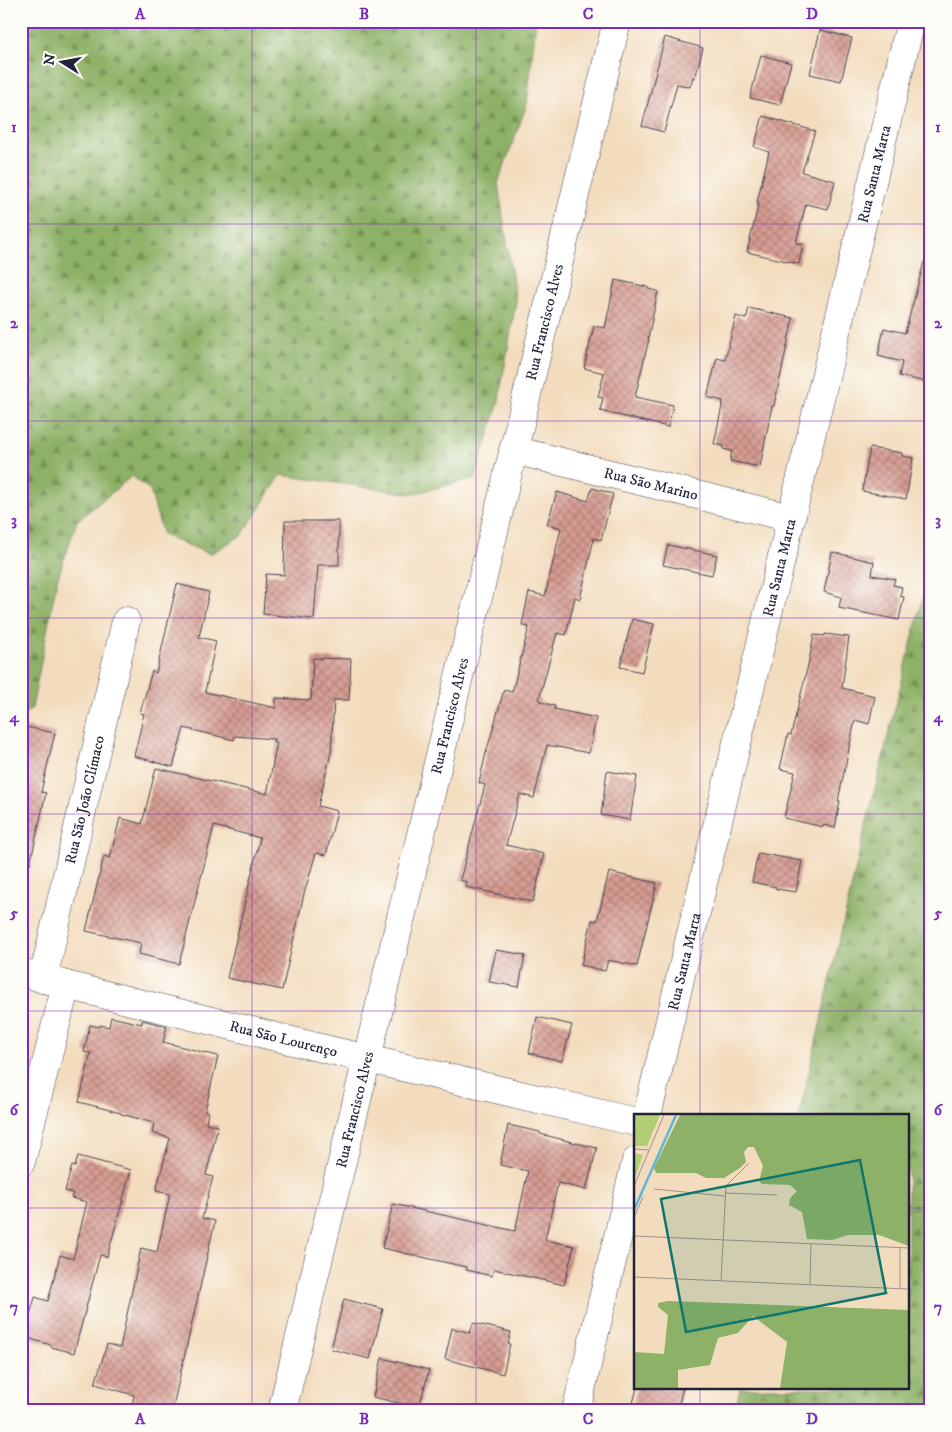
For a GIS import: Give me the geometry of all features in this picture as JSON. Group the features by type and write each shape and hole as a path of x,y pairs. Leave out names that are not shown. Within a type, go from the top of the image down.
{"street":[{"name":"Rua Francisco Alves","path":"282,1411 616,21"},
{"name":"Rua Santa Marta","path":"647,1114 911,21"},
{"name":"Rua São Marino","path":"513,450 791,518"},
{"name":"Rua São João Clímaco","path":"21,1162 44,979 126,621"},
{"name":"Rua São Lourenço","path":"44,979 634,1122"},
{"path":"576,1411 634,1169"}],"green space":[{"path":"21,21 536,21 527,104 498,183 516,302 498,405 475,478 413,494 281,475 242,535 210,554 163,535 150,490 132,476 77,521 57,580 32,708 21,717"},
{"path":"931,564 931,952 929,954 931,955 931,1411 735,1411 740,1390 910,1390 910,1114 799,1114 864,833"}],"building":[{"path":"820,30 852,38 841,81 810,74"},
{"path":"665,37 703,48 695,78 693,77 690,87 677,84 664,132 642,126"},
{"path":"761,55 791,63 780,105 750,98"},
{"path":"763,116 815,131 802,172 835,181 828,209 806,204 796,243 803,244 799,264 747,252 769,152 754,147"},
{"path":"924,262 931,263 931,383 899,376 902,362 878,356 884,328 905,333"},
{"path":"615,280 658,291 635,397 673,405 668,427 600,411 603,398 598,397 604,373 584,368 594,326 605,328"},
{"path":"749,308 793,318 760,467 730,461 732,451 723,449 724,446 714,444 723,401 707,397 717,358 725,360 736,316 746,319"},
{"path":"870,448 902,453 902,456 913,458 906,499 862,491"},
{"path":"592,488 613,494 601,540 594,538 580,599 575,597 566,635 557,633 539,699 541,702 555,706 554,709 596,718 589,753 547,745 534,798 520,794 506,845 544,854 533,902 466,887 467,882 460,880 485,785 479,783 486,753 504,690 512,692 529,627 522,625 529,592 545,596 561,528 547,524 557,492 588,501"},
{"path":"285,521 339,521 339,565 318,565 314,619 263,614 266,574 284,575"},
{"path":"668,545 717,555 712,575 663,565"},
{"path":"832,552 874,562 872,575 895,579 893,585 902,587 900,596 904,597 899,620 839,608 841,597 824,592"},
{"path":"177,584 209,592 199,637 216,641 205,692 276,708 276,698 311,700 313,658 351,659 349,700 334,700 331,752 318,806 337,811 326,855 316,853 304,894 282,990 227,978 260,838 214,826 179,964 139,954 141,943 86,931 104,856 110,858 120,818 142,824 156,768 267,794 277,742 273,742 274,739 235,736 234,740 184,728 173,767 134,756 144,714 140,713 152,671 156,673"},
{"path":"632,619 654,624 642,672 620,667"},
{"path":"825,634 849,637 842,688 875,696 869,724 855,720 838,801 840,801 835,828 784,818 795,772 780,769 788,734 791,735 814,635 825,636"},
{"path":"21,726 55,733 41,792 46,793 30,864 21,863"},
{"path":"607,771 637,776 630,820 601,815"},
{"path":"758,853 802,861 796,892 776,889 776,887 752,882"},
{"path":"609,872 657,883 637,966 608,960 605,971 581,965 592,920 597,921"},
{"path":"496,950 525,955 519,987 489,982"},
{"path":"111,1017 142,1024 142,1020 167,1026 163,1042 218,1056 205,1111 208,1112 206,1123 218,1126 206,1175 213,1177 202,1218 215,1221 172,1411 131,1411 134,1395 95,1384 107,1344 120,1348 141,1248 157,1252 170,1194 156,1191 170,1138 152,1133 154,1123 79,1102 91,1053 84,1052 90,1025 109,1027"},
{"path":"537,1017 572,1025 562,1061 529,1053"},
{"path":"508,1125 597,1148 586,1190 558,1183 545,1240 574,1246 564,1285 494,1269 492,1276 466,1270 466,1267 382,1248 393,1204 515,1231 528,1171 500,1165"},
{"path":"78,1156 131,1170 107,1257 100,1255 74,1353 24,1337 35,1297 48,1301 60,1255 73,1259 87,1202 71,1198 73,1193 65,1191 72,1166 75,1167"},
{"path":"344,1299 383,1309 370,1359 331,1349"},
{"path":"473,1323 511,1332 503,1374 445,1359 452,1328 470,1333"},
{"path":"382,1358 429,1370 419,1408 373,1397"},
{"path":"636,1390 682,1390 677,1411 631,1411"}]}
